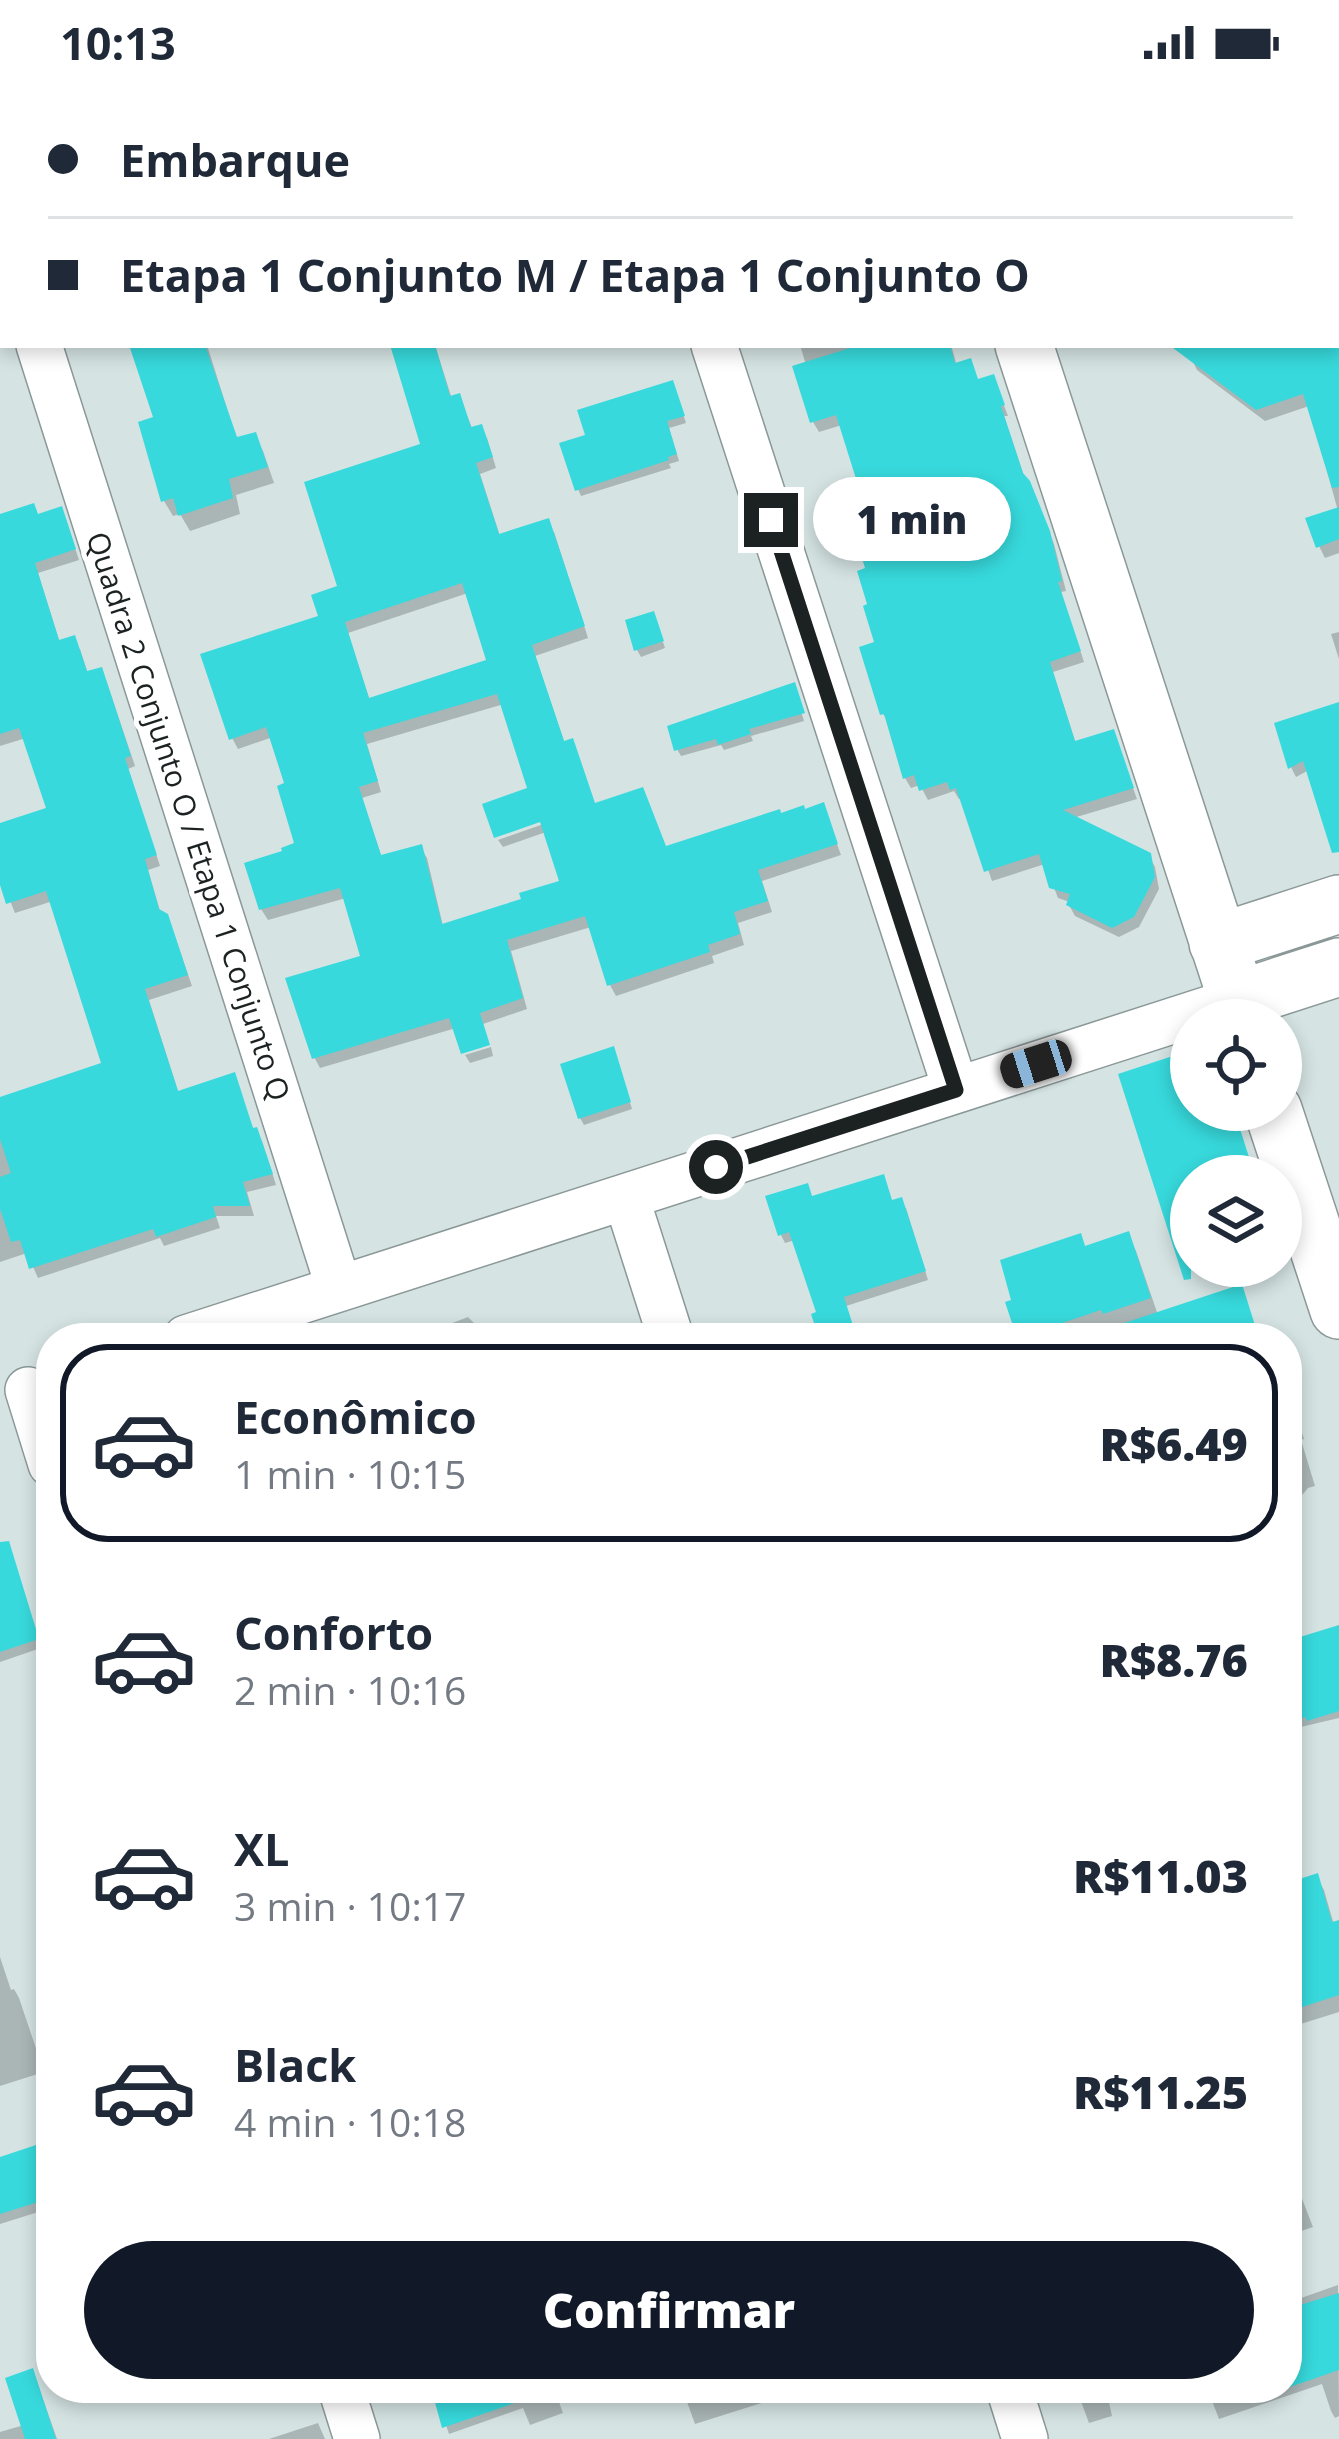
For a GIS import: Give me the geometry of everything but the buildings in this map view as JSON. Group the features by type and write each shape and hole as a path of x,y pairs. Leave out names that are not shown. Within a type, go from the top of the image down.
{"street":[{"name":"Quadra 2 Conjunto O / Etapa 1 Conjunto Q","path":"40,348 339,1288"},
{"path":"715,348 956,1090"},
{"path":"1025,348 1236,999"},
{"path":"1218,943 1339,904"},
{"path":"1265,999 1339,967"},
{"path":"232,1323 956,1090 1170,1030"},
{"path":"1280,1131 1339,1310"},
{"path":"626,1197 666,1323"},
{"path":"26,1390 36,1420"},
{"path":"346,2403 357,2439"},
{"path":"1014,2403 1025,2439"}],"route":[{"path":"716,1167 956,1090 771,520"}]}
